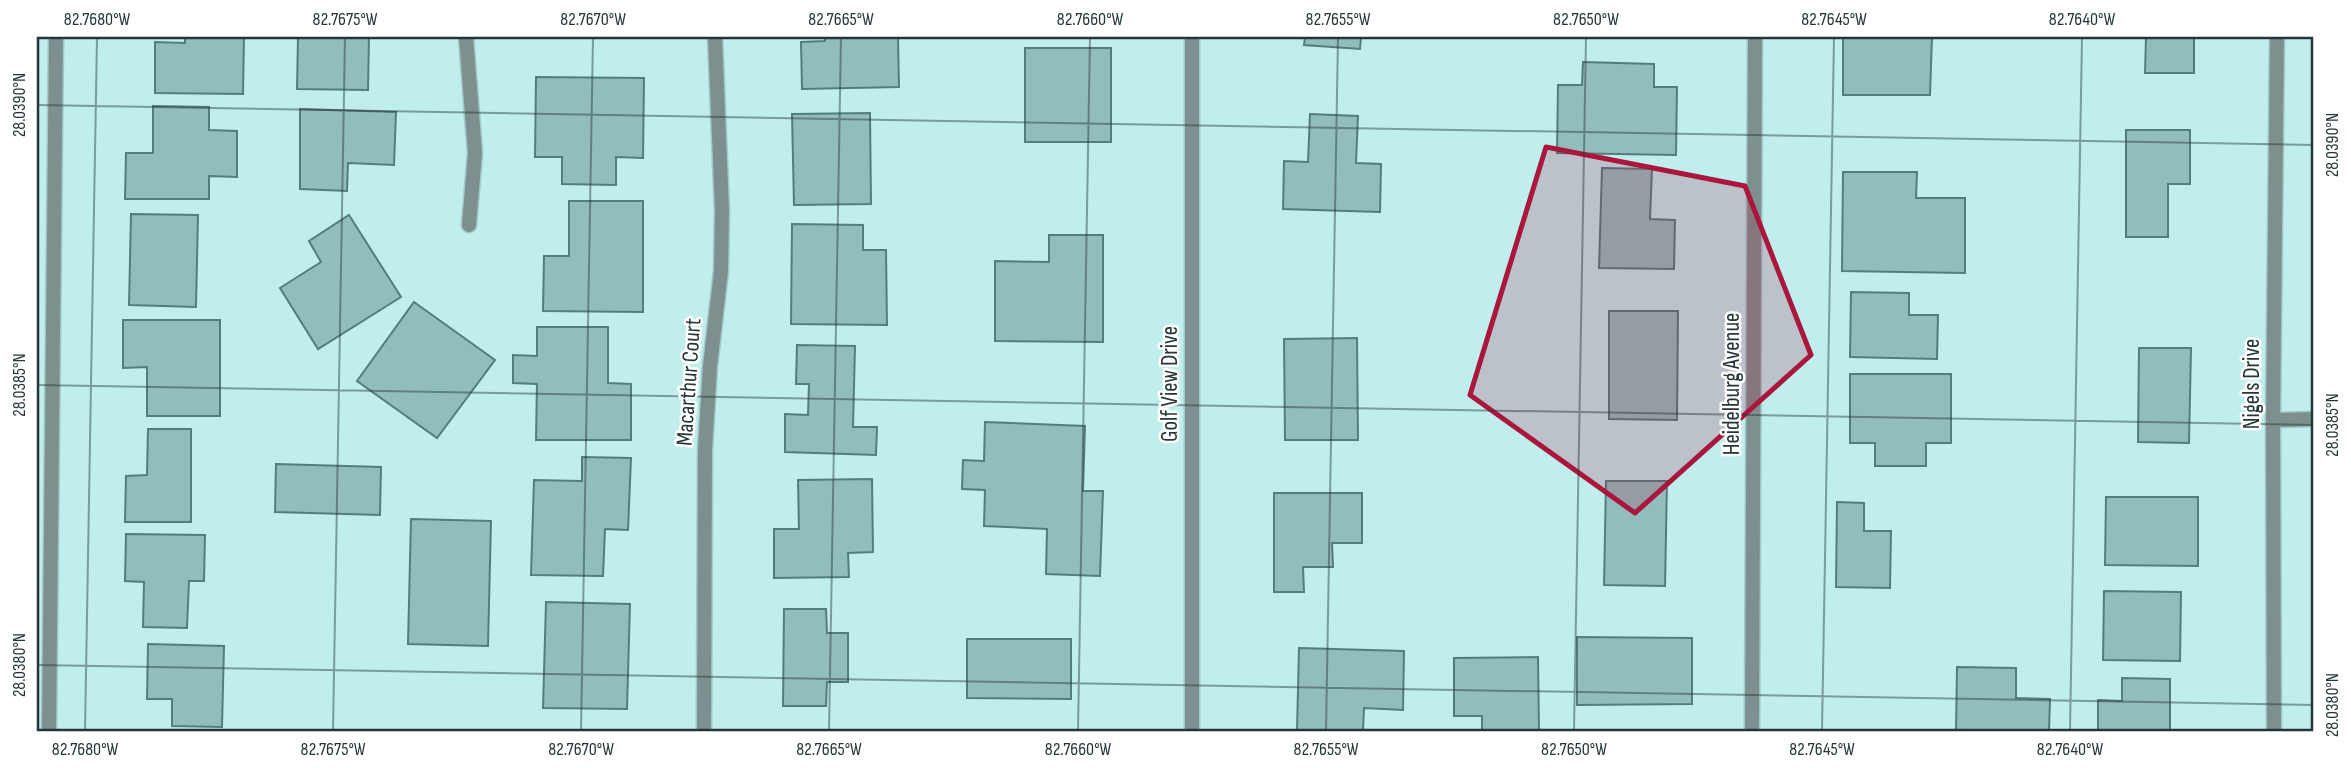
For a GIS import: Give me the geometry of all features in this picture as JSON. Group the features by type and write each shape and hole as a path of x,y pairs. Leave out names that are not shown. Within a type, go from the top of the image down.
{"street":[{"path":"49,731 56,37"},
{"path":"466,37 475,153 469,225"},
{"name":"Macarthur Court","path":"704,731 705,449 710,366 721,271 722,211 715,37"},
{"name":"Golf View Drive","path":"1192,37 1192,731"},
{"name":"Heidelburg Avenue","path":"1752,731 1755,37"},
{"name":"Nigels Drive","path":"2274,731 2273,420 2277,37"},
{"path":"37,402 52,403"},
{"path":"2273,420 2314,419"}],"highlighted area":[{"path":"1546,147 1745,186 1811,355 1635,513 1470,395"}],"building":[{"path":"185,37 244,37 243,94 155,93 155,42 185,43"},
{"path":"298,37 369,37 368,90 297,89"},
{"path":"825,37 898,37 899,87 802,89 801,42 825,41"},
{"path":"1305,37 1361,37 1360,49 1304,45"},
{"path":"1843,37 1932,37 1930,95 1843,95"},
{"path":"2146,37 2194,37 2194,73 2145,73"},
{"path":"1025,48 1111,48 1111,142 1025,142"},
{"path":"1583,62 1654,64 1654,87 1677,87 1676,155 1557,153 1558,85 1582,85"},
{"path":"536,77 644,78 643,158 616,157 616,185 562,184 562,157 535,157"},
{"path":"153,106 209,107 209,130 237,131 237,177 209,176 209,199 125,199 126,153 153,153"},
{"path":"300,109 396,112 394,165 348,163 347,191 300,189"},
{"path":"870,113 871,204 794,205 792,114"},
{"path":"1310,114 1358,116 1356,163 1381,164 1380,212 1283,209 1284,161 1308,162"},
{"path":"2126,130 2190,130 2190,184 2168,184 2168,237 2126,237"},
{"path":"1602,168 1652,169 1650,219 1675,220 1674,269 1599,268"},
{"path":"1843,172 1917,172 1916,198 1965,198 1965,273 1842,271"},
{"path":"569,201 643,201 643,312 543,311 544,256 569,256"},
{"path":"131,214 198,215 196,307 129,305"},
{"path":"349,215 401,297 318,349 280,288 321,262 309,241"},
{"path":"792,224 863,225 863,250 886,250 887,325 791,324"},
{"path":"1049,235 1103,235 1103,342 995,341 995,261 1049,262"},
{"path":"1851,292 1909,293 1909,315 1938,315 1937,359 1850,357"},
{"path":"414,302 495,360 437,438 357,381"},
{"path":"1609,311 1678,311 1677,420 1609,419"},
{"path":"123,320 220,320 220,416 147,416 147,367 123,368"},
{"path":"537,327 608,327 608,383 631,384 631,440 536,440 537,384 513,383 513,355 537,356"},
{"path":"1357,338 1358,440 1285,440 1284,339"},
{"path":"797,345 855,346 853,427 877,427 876,455 785,452 785,414 808,415 809,384 796,384"},
{"path":"2139,348 2191,348 2189,443 2138,442"},
{"path":"1850,374 1951,374 1951,443 1926,443 1926,466 1875,466 1875,443 1850,443"},
{"path":"985,422 1085,426 1083,491 1103,491 1100,576 1046,574 1047,529 984,526 985,490 962,489 963,460 984,461"},
{"path":"148,429 191,429 191,522 125,522 126,476 147,475"},
{"path":"582,457 631,458 628,530 605,529 603,576 531,575 534,480 582,481"},
{"path":"276,464 381,467 380,515 275,512"},
{"path":"872,479 873,552 848,553 849,577 774,578 774,529 799,529 798,480"},
{"path":"1606,481 1667,481 1665,586 1604,585"},
{"path":"1274,493 1362,493 1362,543 1332,543 1333,567 1303,567 1304,592 1274,592"},
{"path":"2106,497 2198,497 2198,566 2105,565"},
{"path":"1837,502 1864,503 1864,531 1891,531 1890,588 1836,587"},
{"path":"411,519 491,521 488,646 408,644"},
{"path":"126,534 205,535 204,581 189,581 187,628 143,627 144,582 125,581"},
{"path":"2104,591 2181,592 2180,661 2103,660"},
{"path":"546,602 630,604 627,709 543,708"},
{"path":"784,609 826,609 827,633 848,633 848,682 827,682 826,706 783,706"},
{"path":"1577,637 1692,638 1692,704 1577,705"},
{"path":"967,639 1071,639 1071,699 967,698"},
{"path":"148,644 224,646 222,727 172,726 172,699 147,699"},
{"path":"1299,648 1404,651 1403,710 1364,708 1363,731 1297,731"},
{"path":"1538,657 1539,731 1482,731 1482,716 1454,716 1454,658"},
{"path":"1957,667 2016,668 2016,698 2050,699 2049,731 1956,731"},
{"path":"2122,678 2170,679 2170,731 2098,731 2098,700 2122,701"}]}
